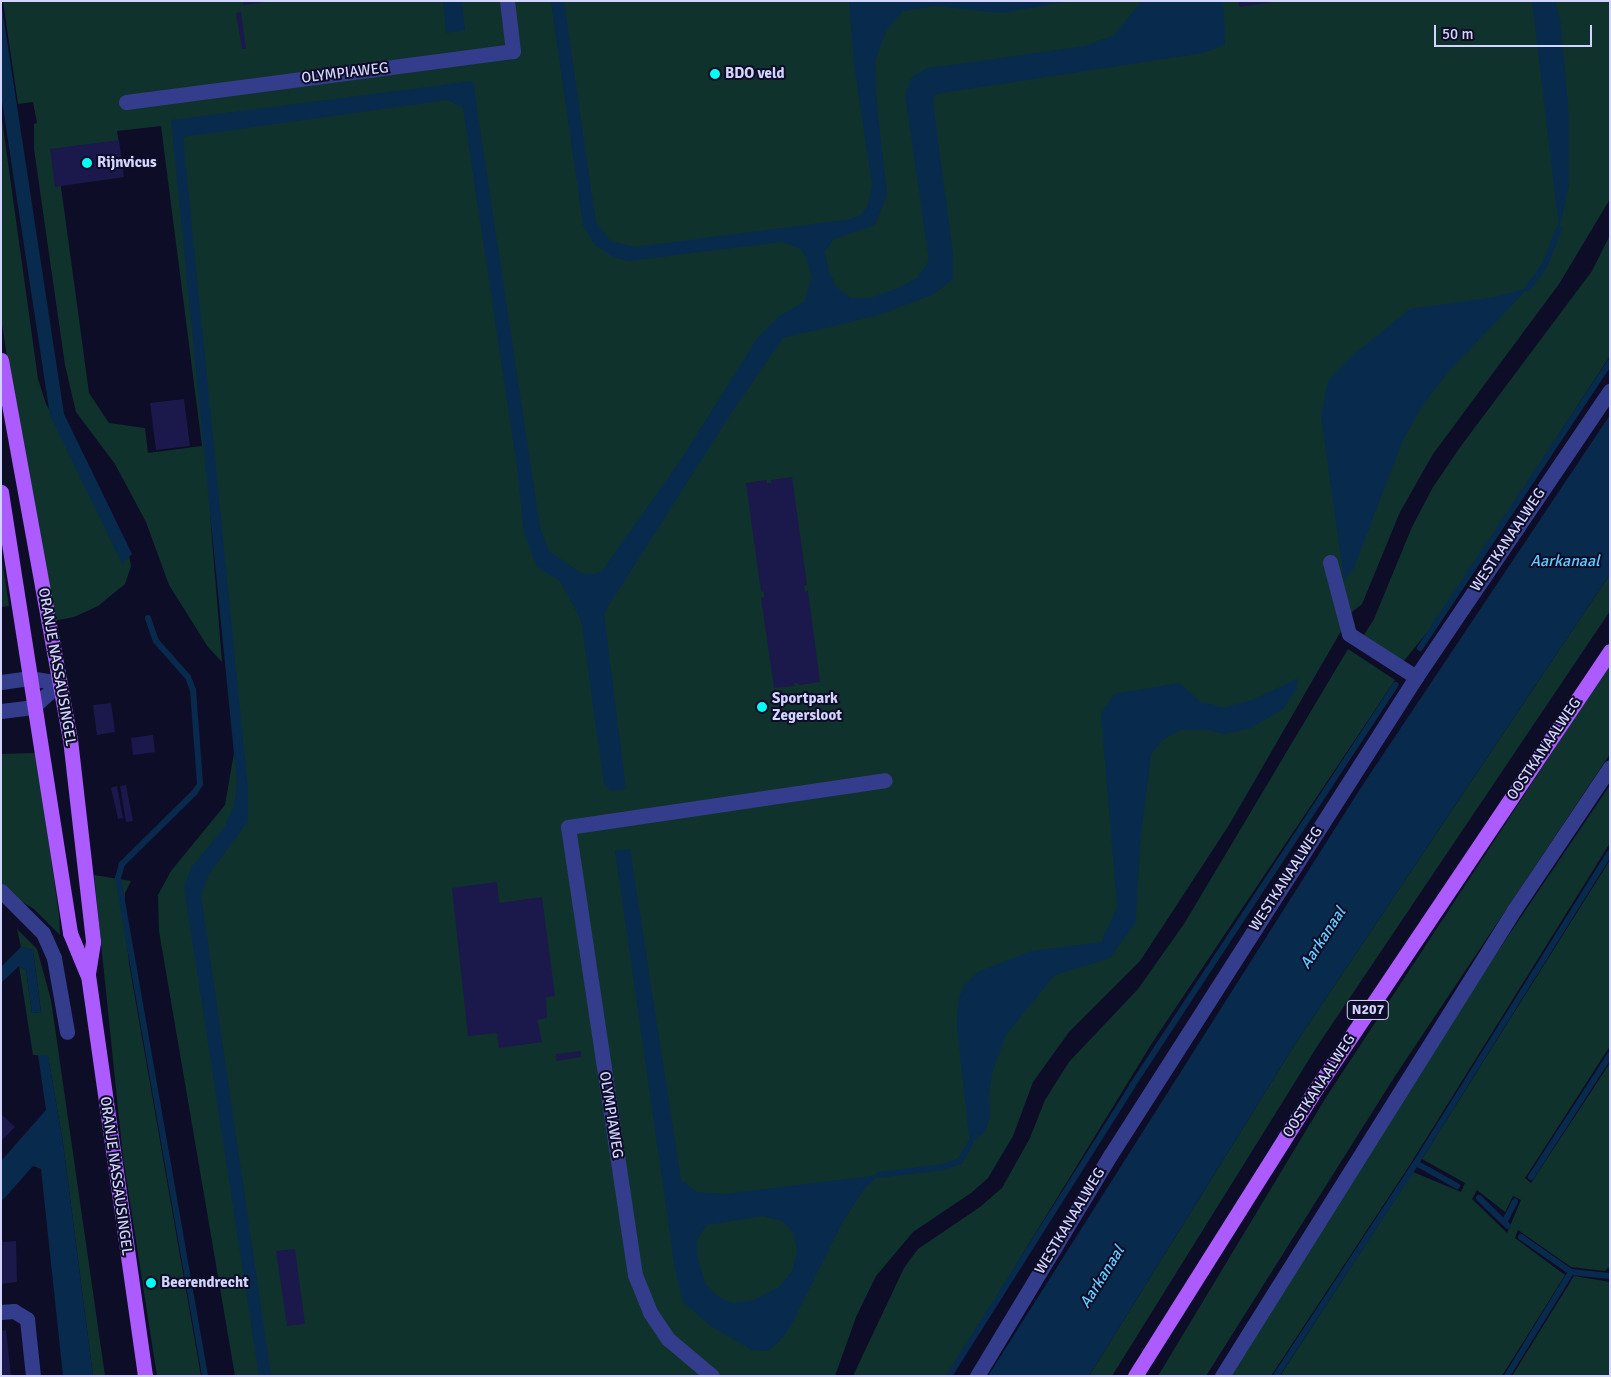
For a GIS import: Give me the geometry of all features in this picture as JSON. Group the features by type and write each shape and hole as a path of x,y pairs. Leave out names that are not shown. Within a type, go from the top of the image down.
{"main road":[{"name":"ORANJE NASSAUSINGEL","path":"1,360 60,683 93,942 88,976"},
{"name":"ORANJE NASSAUSINGEL","path":"1,492 70,933 88,976 145,1376"},
{"name":"OOSTKANAALWEG","path":"1136,1376 1311,1096 1610,651"}],"street":[{"name":"OLYMPIAWEG","path":"126,102 513,51 507,1"},
{"name":"WESTKANAALWEG","path":"977,1376 1111,1154 1416,677 1610,391"},
{"path":"1330,562 1349,634 1416,677"},
{"path":"1,682 29,678 60,683"},
{"path":"1,711 33,706 60,683"},
{"path":"1222,1376 1514,910 1610,767"},
{"name":"OLYMPIAWEG","path":"712,1376 668,1339 650,1312 635,1275 568,827 885,780"},
{"path":"1,891 43,933 54,958 67,1032"},
{"path":"1,1312 14,1311 27,1319 33,1376"}],"green space":[{"name":"Sportpark Zegersloot","path":"3,1 1610,1 1610,199 1559,284 1433,454 1400,512 1362,604 1352,612 1229,825 1140,961 1069,1032 1033,1082 1013,1136 988,1178 971,1193 913,1232 876,1276 856,1317 835,1376 235,1376 159,931 158,895 171,871 225,805 238,730 210,514 222,662 208,647 169,585 146,522 115,464 76,412 65,365 34,149 34,124 37,123 33,102 18,104","holes":["161,126 202,446 148,453 145,428 109,423 89,393 56,150 119,143 117,131"]},
{"path":"1,112 38,379 46,404 128,549 131,566 125,584 98,606 74,617 48,622 1,318"},
{"path":"1610,235 1610,356 1438,619 1403,662 1364,635 1374,619 1412,527 1433,487 1461,446 1592,271"},
{"path":"1,554 9,606 1,607"},
{"path":"1610,574 1610,611 1318,1045 1112,1376 1089,1376 1292,1049"},
{"path":"1348,649 1395,680 1152,1043 948,1376 853,1376 904,1268 918,1249 980,1207 1002,1188 1030,1138 1045,1100 1069,1062 1138,989 1184,924"},
{"path":"1610,664 1610,754 1395,1076 1206,1376 1158,1376 1325,1099"},
{"path":"36,753 59,915 60,935 34,909 1,889 1,754"},
{"path":"1610,785 1610,843 1411,1163 1271,1376 1229,1376 1448,1025"},
{"path":"1610,860 1610,1046 1525,1178 1531,1183 1610,1063 1610,1266 1605,1271 1571,1267 1518,1230 1515,1238 1565,1275 1502,1376 1280,1376 1413,1172 1461,1192 1465,1183 1422,1159","holes":["1477,1190 1505,1212 1513,1196 1521,1200 1507,1233 1472,1199"]},
{"path":"94,875 131,881 125,893 124,917 129,963 201,1376 157,1376 123,1157"},
{"path":"17,929 37,949 51,1000 105,1376 93,1376 63,1143 48,1056 33,1055 19,966 26,970 32,1013 41,1012 33,950 21,947"},
{"path":"1574,1276 1610,1282 1610,1376 1512,1376"}],"water":[{"path":"1,1 64,414 132,554 122,564 50,415 1,95"},
{"path":"443,1 462,1 465,30 446,33"},
{"path":"551,1 564,1 596,223 611,241 635,247 851,219 861,215 868,205 872,185 854,65 849,1 1071,1 1002,13 936,6 903,11 886,31 875,61 877,105 887,194 875,225 834,239 825,251 828,269 837,288 851,298 871,298 903,286 918,277 929,260 905,94 912,77 928,68 1085,46 1114,35 1142,1 1223,1 1225,45 1203,53 936,94 933,102 953,254 953,279 934,294 879,315 783,338 732,412 604,613 626,789 611,791 604,784 581,620 560,581 537,567 524,533 517,467 463,108 448,100 183,137 248,789 248,821 209,874 201,895 271,1376 259,1376 184,887 191,868 225,826 234,806 237,784 171,120 473,81 540,527 549,551 581,573 592,574 602,571 680,461 758,337 778,317 804,302 812,278 805,255 799,248 782,242 629,261 613,257 594,244 583,225"},
{"path":"1532,1 1555,1 1561,24 1569,116 1569,186 1559,229"},
{"path":"1528,288 1449,371 1425,402 1403,440 1353,570 1344,580 1321,416 1328,381 1353,355 1410,309 1495,297"},
{"name":"Aarkanaal","path":"1610,415 1610,574 1292,1049 1089,1376 988,1376 1362,786"},
{"path":"1298,678 1296,690 1283,709 1251,728 1225,734 1207,730 1181,730 1162,740 1151,755 1140,846 1136,922 1110,958 1055,975 1006,1035 992,1073 989,1095 990,1117 985,1132 970,1144 957,1028 958,1001 964,985 978,972 1031,951 1101,942 1117,907 1101,714 1114,694 1179,683 1201,702 1224,708 1257,698"},
{"path":"630,849 681,1180 697,1192 724,1194 879,1175 864,1189 841,1225 792,1324 779,1342 767,1351 752,1350 712,1327 683,1302 675,1270 615,851","holes":["763,1216 782,1221 793,1232 797,1251 792,1271 779,1287 754,1300 732,1303 719,1297 706,1285 698,1259 697,1239 707,1225"]},
{"path":"21,947 33,950 41,1012 32,1013 26,970 19,966 1,983 1,967"},
{"path":"38,1055 48,1055 63,1143 93,1376 63,1376 41,1169 33,1166 1,1202 1,1161 46,1110"}],"building":[{"path":"243,1 266,1 266,2 243,5"},
{"path":"1238,1 1274,1 1274,2 1239,7"},
{"path":"241,12 246,49 242,49 236,13"},
{"name":"Rijnvicus","path":"119,140 124,177 55,187 50,149"},
{"path":"184,399 190,446 156,450 150,403"},
{"path":"792,477 807,585 804,586 805,592 808,591 820,682 800,685 794,682 795,686 774,688 761,598 764,597 764,591 761,592 746,483 766,480 767,483 772,483 771,480"},
{"path":"111,703 115,732 97,735 93,705"},
{"path":"153,735 155,752 133,755 131,738"},
{"path":"126,785 133,821 126,822 120,786"},
{"path":"117,786 123,818 118,819 111,788"},
{"path":"497,882 499,903 542,897 555,996 546,997 547,1018 537,1020 542,1042 499,1048 497,1033 468,1036 452,888"},
{"path":"581,1051 581,1057 556,1061 556,1054"},
{"path":"1,1114 15,1127 1,1141"},
{"path":"1,1235 3,1242 16,1241 17,1282 1,1284"},
{"path":"295,1249 305,1324 287,1326 276,1251"},
{"path":"6,1330 11,1376 1,1376 1,1331"}],"waterway":[{"path":"1528,288 1545,265 1559,229"},
{"path":"1420,648 1610,362"},
{"path":"148,618 156,641 188,677 193,690 200,784 195,792 122,864 118,878 205,1376"},
{"path":"949,1376 1132,1086 1395,685"},
{"path":"1276,1376 1416,1163 1610,853"},
{"path":"1531,1177 1610,1055"},
{"path":"879,1175 942,1167 960,1161 970,1144"},
{"path":"1416,1163 1457,1186"},
{"path":"1479,1198 1508,1226"},
{"path":"1505,1221 1515,1201"},
{"path":"1521,1237 1571,1272 1610,1276"},
{"path":"1507,1376 1571,1272"}],"place":[{"name":"BDO veld","path":"715,74"},
{"name":"Rijnvicus","path":"87,163"},
{"name":"Sportpark Zegersloot","path":"762,707"},
{"name":"Beerendrecht","path":"151,1283"}]}
